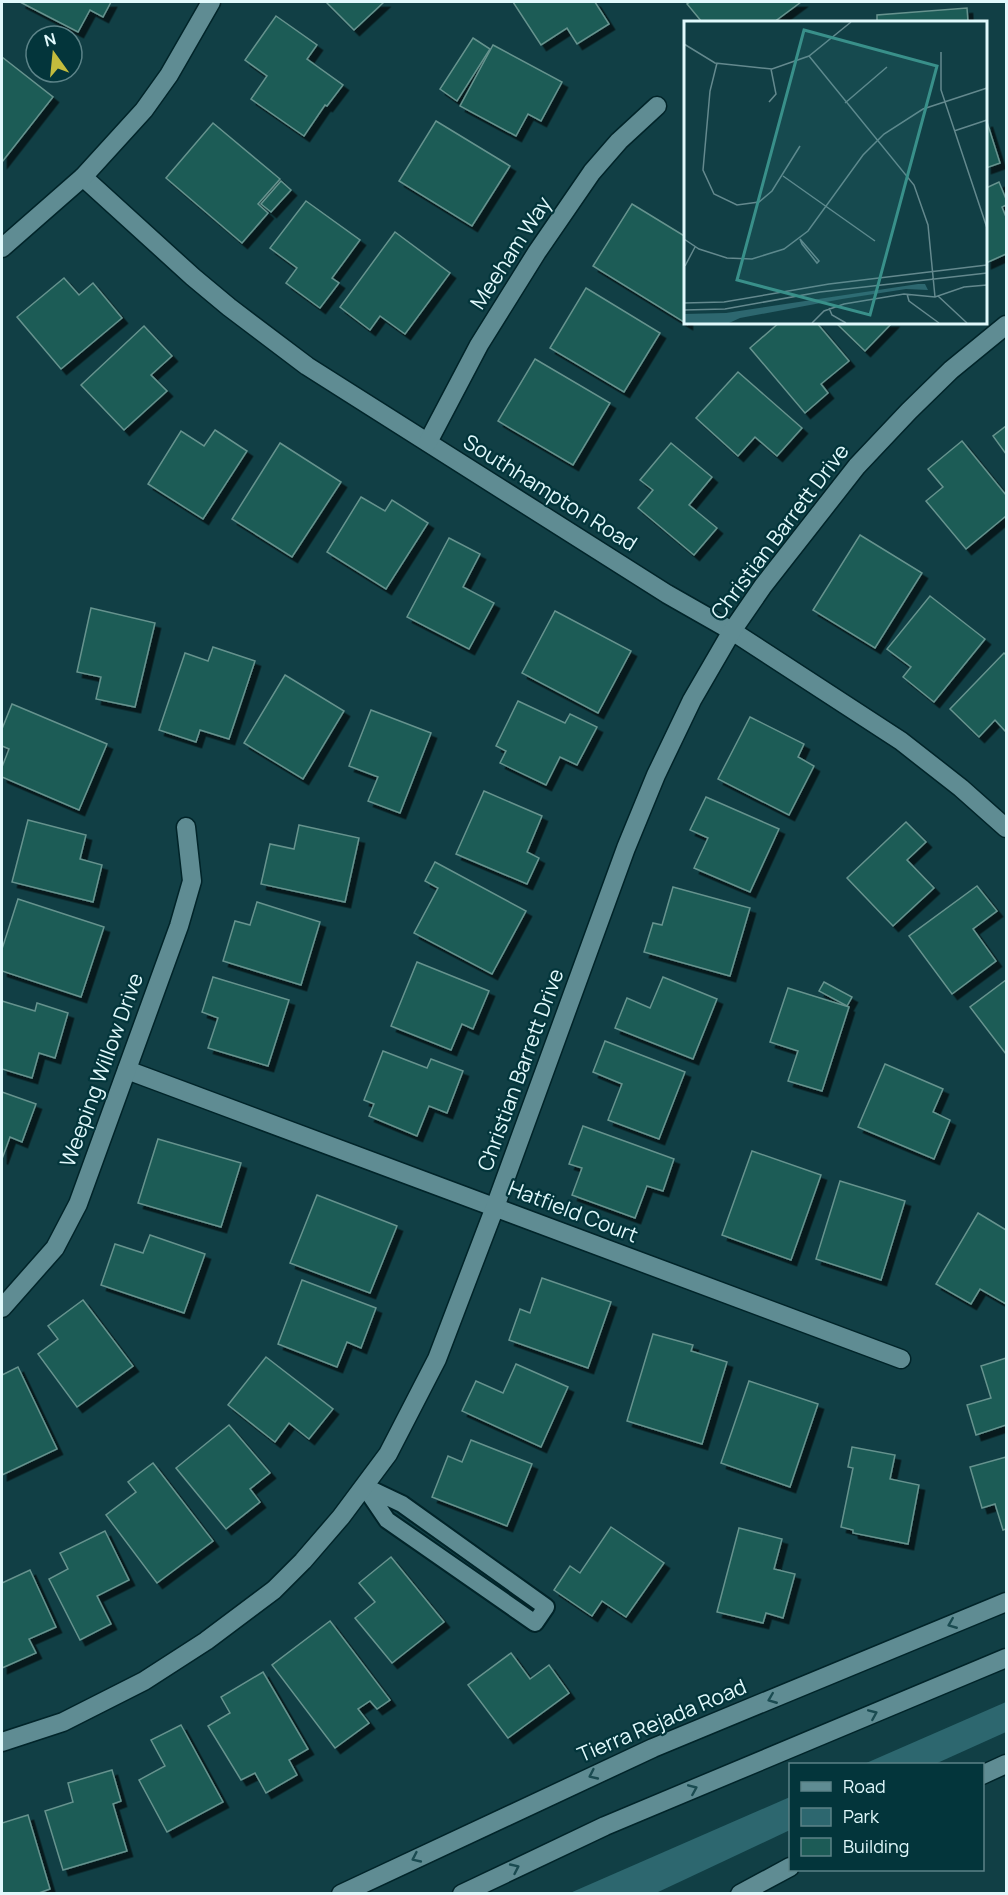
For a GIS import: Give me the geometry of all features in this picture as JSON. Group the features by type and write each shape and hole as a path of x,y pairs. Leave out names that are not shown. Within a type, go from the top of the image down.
{"street":[{"path":"2,248 83,177 144,110 169,75 211,2"},
{"name":"Meeham Way","path":"428,442 479,345 537,252 592,172 620,141 657,106"},
{"name":"Southhampton Road","path":"83,177 229,307 307,366 667,594 732,631 901,741 961,788 1006,828"},
{"name":"Christian Barrett Drive","path":"2,1742 63,1722 144,1681 206,1641 274,1590 303,1561 341,1517 388,1454 437,1359 626,848 656,775 692,700 732,631 763,586 857,466 951,370 1006,325"},
{"name":"Weeping Willow Drive","path":"2,1308 55,1248 78,1204 179,926 192,881 186,827"},
{"name":"Hatfield Court","path":"127,1070 901,1359"},
{"name":"Tierra Rejada Road","path":"341,1893 653,1748 1006,1602"},
{"path":"462,1893 605,1826 1006,1658"},
{"path":"984,1774 1006,1764"},
{"path":"740,1893 789,1868"}],"lane":[{"path":"364,1486 402,1504 546,1607 535,1623 387,1520 364,1486"}],"green space":[{"path":"1006,1702 1006,1732 937,1763 866,1763"},
{"path":"789,1797 789,1830 656,1893 570,1893"}],"building":[{"path":"20,2 111,2 103,17 90,10 82,24 63,24"},
{"path":"326,2 384,2 354,30"},
{"path":"513,2 595,2 609,24 577,44 567,28 541,45"},
{"path":"690,2 801,2 775,21 701,21 687,4"},
{"path":"967,8 968,21 877,21 877,15"},
{"path":"276,16 317,45 307,59 343,85 327,106 325,105 304,136 251,99 267,76 245,60"},
{"path":"473,38 490,49 457,101 440,89"},
{"path":"493,45 562,82 541,121 528,114 516,136 460,106"},
{"path":"2,57 24,74 24,84 36,84 53,97 2,162"},
{"path":"436,121 510,166 472,226 399,181"},
{"path":"987,122 1000,163 987,168"},
{"path":"213,123 280,179 258,204 268,213 242,243 166,178"},
{"path":"281,181 291,190 271,212 261,204"},
{"path":"999,182 1006,199 1006,205 1002,207 1006,217 1006,254 987,263 987,188"},
{"path":"306,201 360,240 332,278 339,283 320,308 286,283 297,268 270,248"},
{"path":"632,204 684,236 684,322 593,266"},
{"path":"395,232 450,273 405,334 380,316 370,330 340,307"},
{"path":"64,278 79,295 93,283 122,318 61,369 17,317"},
{"path":"586,288 660,333 624,392 550,348"},
{"path":"778,324 818,324 849,361 821,384 828,393 805,413 750,348"},
{"path":"837,324 891,324 865,351"},
{"path":"144,326 172,356 151,375 167,391 124,430 81,385"},
{"path":"535,359 610,403 573,465 498,421"},
{"path":"738,372 802,428 777,456 755,437 738,456 696,418"},
{"path":"1006,426 1006,454 993,436"},
{"path":"215,430 247,451 203,519 148,484 181,431 204,446"},
{"path":"962,441 1006,495 1006,516 966,549 926,501 943,487 928,469"},
{"path":"280,443 341,482 292,557 232,519"},
{"path":"671,443 712,477 689,505 717,528 694,555 638,508 653,490 640,480"},
{"path":"361,497 385,511 392,500 428,523 386,589 327,552"},
{"path":"860,535 922,573 875,648 813,610"},
{"path":"449,538 480,554 463,587 494,603 469,649 407,617"},
{"path":"930,596 985,639 934,702 903,677 911,667 887,649"},
{"path":"91,608 155,623 135,707 96,699 101,677 77,672"},
{"path":"555,611 631,651 598,713 522,673"},
{"path":"213,647 255,661 229,739 200,730 196,742 159,730 185,653 208,661"},
{"path":"1004,653 1006,655 1006,732 995,720 979,737 950,709"},
{"path":"285,675 344,711 303,779 244,743"},
{"path":"518,701 565,723 570,714 597,727 577,765 560,757 546,785 500,763 506,751 496,746"},
{"path":"12,704 107,744 79,810 2,777 2,767 9,749 2,746 2,729"},
{"path":"371,710 431,733 400,813 368,801 378,777 349,766"},
{"path":"750,717 804,744 798,757 814,766 789,815 718,779"},
{"path":"484,791 542,816 527,852 539,858 527,884 456,854"},
{"path":"706,797 779,829 750,892 694,868 708,838 690,830"},
{"path":"28,820 86,835 80,859 102,865 93,902 12,882"},
{"path":"906,822 926,842 907,860 934,888 893,926 847,878"},
{"path":"299,825 359,838 345,902 261,884 270,844 294,849"},
{"path":"435,862 526,911 492,974 414,933 438,888 425,881"},
{"path":"977,886 997,911 973,929 996,961 952,994 909,936"},
{"path":"673,887 750,908 730,976 644,952 653,923 662,925"},
{"path":"18,899 104,927 81,997 2,971 2,949"},
{"path":"257,902 320,922 301,985 223,961 235,921 250,925"},
{"path":"417,962 489,991 473,1029 462,1024 451,1050 391,1026"},
{"path":"213,977 289,1000 268,1066 208,1048 218,1018 202,1012"},
{"path":"663,977 717,999 693,1059 615,1028 627,998 650,1008"},
{"path":"1006,980 1006,1054 970,1007"},
{"path":"824,982 852,997 847,1006 819,991"},
{"path":"788,988 849,1007 822,1091 788,1081 798,1051 770,1042"},
{"path":"2,1001 35,1011 37,1003 68,1013 55,1058 39,1053 32,1078 2,1069"},
{"path":"605,1041 685,1072 659,1139 608,1120 622,1084 593,1072"},
{"path":"383,1051 427,1068 431,1059 463,1071 447,1113 429,1106 417,1136 369,1116 374,1104 364,1100"},
{"path":"885,1064 943,1089 933,1112 950,1120 934,1159 858,1127"},
{"path":"2,1092 36,1104 22,1142 10,1137 2,1159"},
{"path":"583,1126 674,1159 663,1191 647,1186 635,1218 572,1195 582,1168 569,1164"},
{"path":"158,1139 241,1163 221,1227 138,1203"},
{"path":"752,1151 821,1175 791,1260 722,1235"},
{"path":"840,1181 905,1201 881,1280 816,1259"},
{"path":"317,1195 397,1226 370,1293 290,1263"},
{"path":"978,1213 1006,1230 1006,1304 980,1289 971,1304 936,1284"},
{"path":"150,1235 205,1254 184,1313 101,1285 115,1244 143,1253"},
{"path":"542,1278 611,1302 588,1368 509,1340 520,1309 530,1313"},
{"path":"302,1280 376,1308 361,1348 347,1342 337,1367 278,1344"},
{"path":"83,1300 133,1366 77,1407 38,1354 58,1339 48,1326"},
{"path":"653,1334 693,1345 691,1351 727,1362 702,1444 627,1421"},
{"path":"266,1357 333,1409 309,1439 289,1423 275,1442 228,1405"},
{"path":"1006,1358 1006,1425 976,1435 967,1405 991,1398 981,1366"},
{"path":"516,1364 568,1387 541,1447 462,1411 476,1381 503,1393"},
{"path":"18,1367 57,1449 2,1475 2,1375"},
{"path":"749,1381 818,1404 790,1487 721,1463"},
{"path":"229,1425 270,1473 250,1489 260,1502 226,1529 176,1468"},
{"path":"471,1440 532,1464 507,1526 432,1497 448,1456 462,1462"},
{"path":"852,1447 895,1455 890,1479 919,1485 908,1544 853,1533 853,1530 841,1527 853,1468 848,1467"},
{"path":"1006,1457 1006,1529 1003,1530 995,1504 982,1508 970,1467"},
{"path":"153,1463 213,1541 157,1583 106,1515 136,1492 128,1482"},
{"path":"611,1527 664,1563 626,1617 602,1601 592,1616 554,1590 570,1566 580,1573"},
{"path":"739,1528 782,1539 774,1569 795,1574 783,1618 766,1613 763,1623 717,1612"},
{"path":"105,1531 129,1580 97,1596 111,1624 80,1640 49,1579 68,1569 60,1553"},
{"path":"391,1557 444,1622 392,1663 355,1618 375,1602 359,1583"},
{"path":"30,1570 56,1627 29,1639 36,1653 2,1668 2,1583"},
{"path":"330,1621 390,1700 377,1709 370,1701 358,1709 369,1723 335,1748 272,1665"},
{"path":"511,1653 530,1679 549,1665 569,1693 508,1738 468,1685"},
{"path":"263,1672 308,1749 289,1760 297,1775 266,1793 255,1773 241,1780 208,1726 230,1713 221,1697"},
{"path":"181,1725 223,1802 167,1832 139,1780 165,1766 151,1740"},
{"path":"112,1770 121,1801 113,1804 127,1851 63,1870 45,1811 73,1802 68,1783"},
{"path":"28,1815 50,1889 36,1894 2,1894 2,1823"}]}
